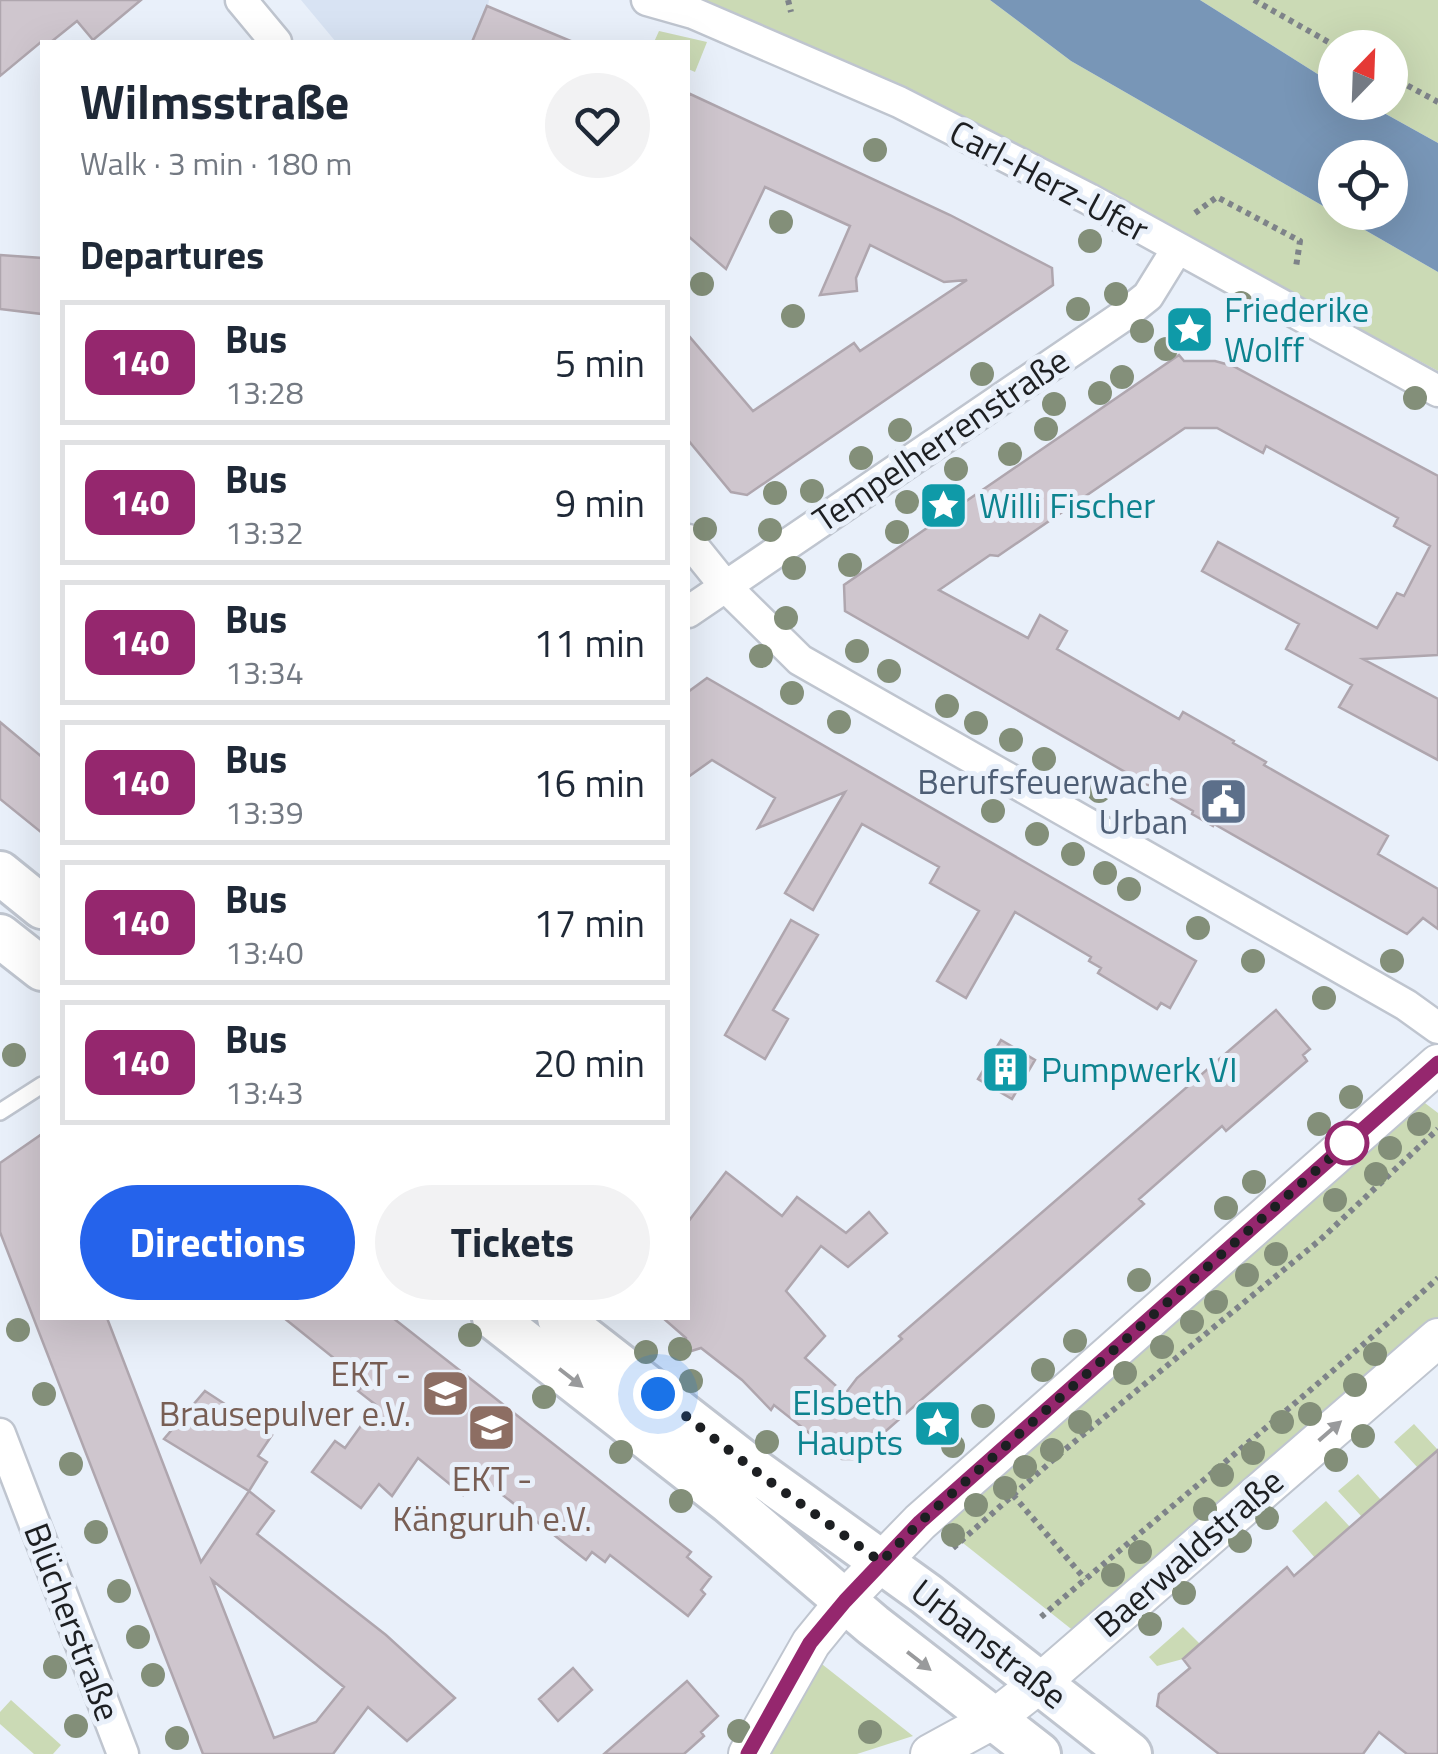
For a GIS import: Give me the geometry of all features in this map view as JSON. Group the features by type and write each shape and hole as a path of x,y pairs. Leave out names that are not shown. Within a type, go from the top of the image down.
{"main road":[{"path":"0,934 40,967"},
{"name":"Urbanstraße","path":"497,1320 741,1486 881,1562 1130,1754"},
{"name":"Urbanstraße","path":"561,1320 741,1486 845,1601 1039,1754"}],"street":[{"path":"241,0 274,40"},
{"name":"Carl-Herz-Ufer","path":"647,0 694,13 899,102 1072,190 1438,391"},
{"name":"Tempelherrenstraße","path":"690,611 1123,316 1148,296 1177,250"},
{"path":"690,542 726,587 800,660 1394,998 1438,1028"},
{"path":"0,934 24,892"},
{"path":"748,1754 810,1643 920,1522 1438,1064"},
{"name":"Baerwaldstraße","path":"930,1754 994,1719 1040,1683 1438,1338"},
{"name":"Blücherstraße","path":"0,1434 122,1754"}],"lane":[{"path":"0,1112 40,1086"}],"path":[{"path":"788,0 791,12"},
{"path":"1254,0 1318,36"},
{"path":"1408,86 1438,102"},
{"path":"1196,213 1217,197 1300,241 1296,268"},
{"path":"954,1548 1012,1495 1320,1240 1438,1129"},
{"path":"1040,1617 1317,1388 1438,1278"},
{"path":"1012,1495 1085,1579"}],"shaded area":[{"path":"301,0 489,0 488,6 566,40 334,40"}],"green space":[{"path":"704,0 990,0 1071,61 1318,203 1318,230 1365,230 1438,272 1438,371 980,125"},
{"path":"1200,0 1438,0 1438,143 1397,120 1408,120 1408,30 1318,30 1318,74"},
{"path":"659,31 707,42 695,72 690,70 690,40 655,40"},
{"path":"1417,1097 1438,1113 1438,1324 1080,1636 934,1520"},
{"path":"1414,1424 1438,1450 1418,1468 1394,1442"},
{"path":"1358,1474 1381,1500 1362,1517 1338,1491"},
{"path":"1326,1501 1350,1527 1315,1558 1292,1531"},
{"path":"1183,1627 1200,1644 1183,1659 1157,1666 1149,1657"},
{"path":"818,1661 913,1736 857,1754 769,1754"},
{"path":"11,1700 61,1745 53,1754 34,1754 0,1724 0,1712"}],"water":[{"path":"990,0 1200,0 1318,74 1318,120 1397,120 1438,143 1438,272 1365,230 1408,230 1408,140 1318,140 1318,203 1071,61"}],"building":[{"path":"0,0 141,0 93,40 77,21 53,40 40,40 0,76"},
{"path":"487,6 568,40 473,40"},
{"path":"690,94 950,215 1052,268 1053,285 747,495 731,492 690,442 690,337 753,411 854,343 860,351 967,280 944,282 870,245 856,278 857,291 820,295 850,226 765,187 726,269 690,238"},
{"path":"0,255 40,258 40,314 0,309"},
{"path":"1179,355 1184,361 1215,361 1233,366 1438,476 1438,655 1363,659 1438,699 1438,760 1339,707 1352,685 1286,649 1299,624 1202,571 1218,542 1377,628 1397,593 1404,596 1430,546 1394,526 1398,518 1266,446 1263,453 1217,428 1185,428 998,556 990,555 939,590 1028,638 1040,615 1067,631 1057,649 1179,719 1183,712 1234,741 1266,762 1264,765 1388,836 1378,854 1438,889 1438,929 1423,918 1407,934 1192,814 1193,811 845,611 844,585"},
{"path":"707,678 1196,961 1170,1008 1161,1003 1157,1009 1098,973 1101,968 1089,961 1091,957 1015,912 966,998 937,981 979,911 930,883 939,867 862,824 813,910 785,893 845,792 758,828 775,798 712,760 690,776 690,691"},
{"path":"0,722 40,755 40,831 0,799"},
{"path":"791,920 818,935 773,1010 788,1019 765,1059 725,1035"},
{"path":"1276,1010 1310,1049 1303,1055 1307,1061 1226,1131 1222,1126 1139,1199 1144,1204 854,1459 842,1459 774,1405 771,1410 742,1380 701,1348 685,1353 686,1338 665,1320 690,1320 690,1219 726,1172 782,1216 797,1197 846,1233 869,1212 887,1233 848,1267 821,1246 786,1291 825,1336 805,1358 845,1394 857,1378 902,1339 899,1336"},
{"name":"Pumpwerk VI","path":"1001,1040 1035,1060 1012,1099 978,1079"},
{"path":"40,1135 40,1320 108,1320 201,1562 249,1491 274,1511 257,1534 386,1635 455,1698 407,1741 368,1707 333,1754 203,1754 0,1232 0,1163","holes":["212,1580 344,1687 316,1722 274,1738"]},
{"path":"286,1320 396,1320 691,1552 687,1557 711,1577 701,1590 705,1594 688,1616 610,1555 605,1562 592,1552 586,1560 477,1475 463,1495 418,1458 392,1496 379,1484 361,1508 312,1472 335,1441 345,1448 376,1405 358,1391 363,1386 347,1374 350,1371"},
{"path":"205,1391 272,1435 258,1456 267,1462 249,1491 164,1439"},
{"path":"1438,1450 1438,1754 1407,1754 1379,1732 1363,1754 1219,1754 1157,1706 1159,1694 1190,1668 1183,1659 1287,1567 1294,1576"},
{"path":"573,1668 592,1690 558,1721 539,1699"},
{"path":"687,1681 718,1716 684,1754 604,1754"}],"bus line":[{"name":"140","path":"748,1754 810,1643 920,1522 1438,1063"}],"place":[{"name":"Friederike Wolff","path":"1189,330"},
{"name":"Willi Fischer","path":"944,506"},
{"name":"Berufsfeuerwache Urban","path":"1223,802"},
{"name":"Pumpwerk VI","path":"1006,1070"},
{"name":"EKT - Brausepulver e.V.","path":"446,1394"},
{"name":"Elsbeth Haupts","path":"938,1423"},
{"name":"EKT - Känguruh e.V.","path":"492,1427"}],"route":[{"path":"658,1394 881,1562 920,1522 1347,1143"}]}
